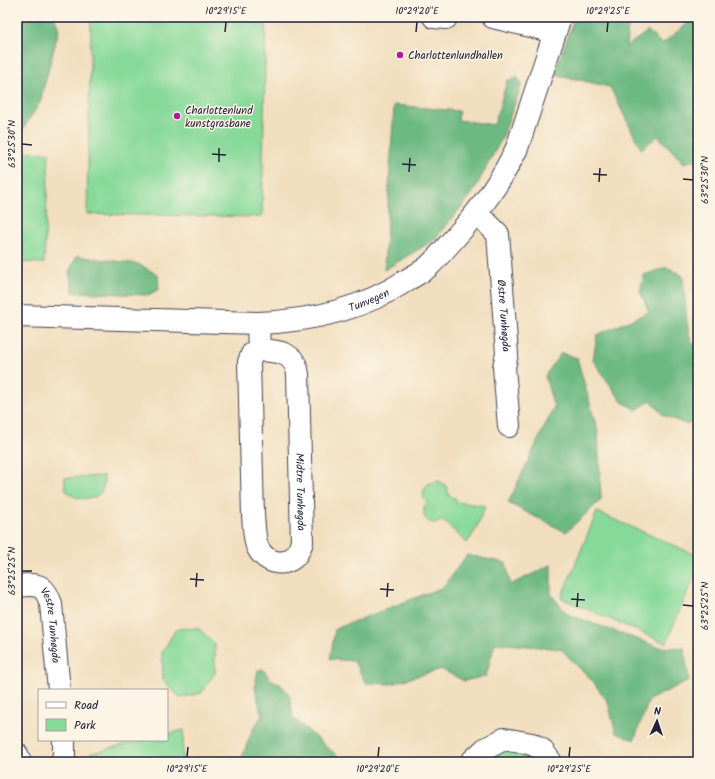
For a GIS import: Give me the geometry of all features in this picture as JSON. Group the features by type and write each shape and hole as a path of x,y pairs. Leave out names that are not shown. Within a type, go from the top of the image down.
{"street":[{"path":"493,17 557,25"},
{"name":"Tunvegen","path":"17,316 258,323 301,320 330,314 362,303 397,287 429,266 476,214 507,169 517,148 557,25"},
{"name":"Østre Tunhøgda","path":"476,214 498,234 507,354 504,367 509,426"},
{"path":"258,323 259,350"},
{"name":"Midtre Tunhøgda","path":"259,350 270,351 290,357 297,367 298,374 302,542 299,551 295,556 282,562 268,560 257,545 255,536 249,362 252,354 259,350"},
{"name":"Vestre Tunhøgda","path":"17,586 33,584 39,585 44,589 48,596 51,604 59,689"},
{"path":"471,762 485,749 504,739 532,744 541,749 551,762"},
{"path":"61,762 64,756 64,741"},
{"path":"17,754 20,762"}],"green space":[{"path":"17,17 54,17 59,29 40,102 17,139"},
{"name":"Charlottenlund kunstgrasbane","path":"91,17 266,17 262,217 87,214"},
{"path":"575,17 629,17 626,47 648,31 662,44 687,24 688,17 698,17 698,159 684,163 658,136 641,149 610,87 554,74"},
{"path":"517,77 522,84 502,138 472,194 434,240 384,270 394,105 459,111 458,120 494,125 507,81"},
{"path":"17,151 49,153 44,263 17,262"},
{"path":"77,256 138,264 158,275 159,289 148,295 73,292 69,272"},
{"path":"667,267 683,276 687,323 691,341 698,349 698,420 686,424 663,415 651,400 637,410 622,402 593,360 597,335 649,312 640,291 644,275"},
{"path":"561,353 577,358 598,432 601,500 566,532 508,503 554,407 545,376"},
{"path":"104,476 102,490 94,497 84,499 79,498 70,494 65,488 65,478"},
{"path":"438,481 446,486 448,495 455,498 457,502 485,506 476,529 467,543 443,520 438,523 432,523 424,516 424,507 427,503 424,500 423,492 428,484"},
{"path":"597,512 698,556 698,568 666,643 561,598"},
{"path":"467,555 506,563 510,585 551,565 551,594 567,614 658,647 684,648 689,680 649,700 634,740 616,733 608,702 594,683 561,649 495,643 486,676 464,681 441,669 391,684 366,683 354,661 330,659 335,629 443,587"},
{"path":"198,628 215,644 215,673 201,693 180,698 163,680 162,653 176,629"},
{"path":"263,669 270,679 281,685 289,694 293,718 340,758 328,762 240,762 253,729 262,716 255,687 258,670"},
{"path":"184,730 182,762 80,762 91,753 140,741 168,741 168,734"},
{"path":"520,749 543,762 475,762 491,752"}],"place":[{"name":"Charlottenlundhallen","path":"400,55"},
{"name":"Charlottenlund kunstgrasbane","path":"177,116"}]}
